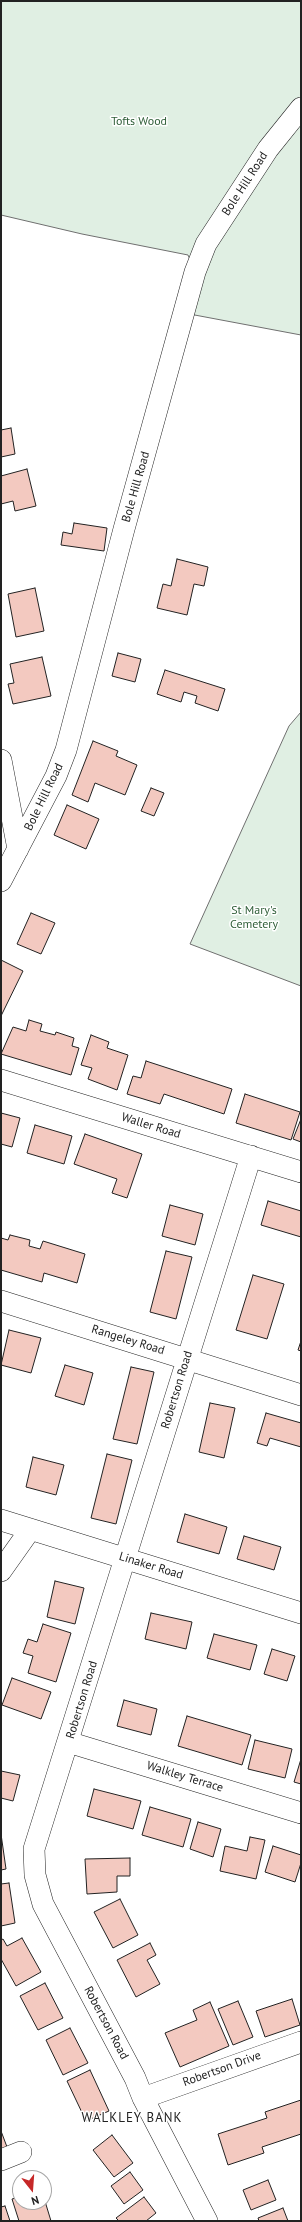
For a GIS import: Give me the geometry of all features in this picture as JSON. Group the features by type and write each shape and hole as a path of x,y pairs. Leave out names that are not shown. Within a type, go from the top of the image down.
{"street":[{"name":"Bole Hill Road","path":"1,882 9,845 56,776 66,750 124,529 196,272 210,238 268,149 301,108"},
{"path":"1,760 9,845"},
{"name":"Waller Road","path":"1,1080 301,1172"},
{"name":"Robertson Road","path":"207,2221 143,2098 135,2078 43,1904 35,1875 34,1849 251,1156"},
{"name":"Rangeley Road","path":"1,1301 187,1358 301,1395"},
{"name":"Linaker Road","path":"1,1520 30,1530 126,1557 301,1613"},
{"path":"1,1571 30,1530"},
{"name":"Walkley Terrace","path":"68,1742 301,1813"},
{"name":"Robertson Drive","path":"143,2098 301,2042"},
{"path":"1,2160 21,2152"}],"green space":[{"name":"Tofts Wood","path":"1,1 301,1 301,335 184,313 195,272 188,255 82,234 1,215"},
{"name":"St Mary's Cemetery","path":"301,712 301,986 190,944 289,726"}],"building":[{"path":"11,428 15,454 1,457 1,430"},
{"path":"27,469 36,506 15,511 13,501 1,504 1,476"},
{"path":"74,523 107,528 104,551 61,545 63,532 72,534"},
{"path":"177,559 208,567 204,586 194,584 187,615 157,608 163,584 171,586"},
{"path":"35,588 44,631 16,637 8,594"},
{"path":"118,653 141,659 135,682 112,676"},
{"path":"42,657 51,696 13,704 8,684 14,683 10,664"},
{"path":"165,670 225,689 218,711 195,703 197,696 184,692 181,702 157,694"},
{"path":"93,741 118,751 116,756 137,765 125,795 95,783 88,802 72,795"},
{"path":"151,788 164,793 154,816 141,811"},
{"path":"67,805 99,819 86,849 54,835"},
{"path":"31,913 55,923 41,954 17,944"},
{"path":"1,960 23,971 1,1016"},
{"path":"29,1020 42,1024 40,1031 55,1035 56,1032 74,1038 72,1046 79,1048 71,1075 1,1054 13,1027 26,1031"},
{"path":"91,1035 109,1042 107,1048 128,1055 117,1090 88,1079 92,1068 81,1065"},
{"path":"146,1061 232,1089 224,1114 164,1094 160,1104 127,1094 133,1076 141,1078"},
{"path":"245,1094 300,1112 291,1140 236,1123"},
{"path":"1,1113 20,1118 12,1147 1,1144"},
{"path":"301,1119 301,1142 293,1139"},
{"path":"35,1125 72,1136 64,1164 27,1153"},
{"path":"85,1134 142,1154 127,1198 112,1193 117,1179 74,1164"},
{"path":"268,1201 301,1211 301,1237 261,1225"},
{"path":"170,1205 203,1214 195,1245 162,1236"},
{"path":"10,1235 30,1240 29,1246 40,1249 43,1241 85,1254 77,1283 44,1273 42,1282 1,1270 1,1238 8,1240"},
{"path":"166,1251 192,1257 176,1319 150,1312"},
{"path":"253,1275 284,1284 267,1339 236,1330"},
{"path":"9,1330 41,1338 31,1373 1,1365"},
{"path":"301,1341 301,1351 298,1350"},
{"path":"65,1365 93,1373 84,1405 55,1396"},
{"path":"131,1367 154,1372 137,1444 113,1439"},
{"path":"210,1403 235,1408 224,1458 199,1452"},
{"path":"266,1413 301,1423 301,1447 270,1438 267,1446 257,1443"},
{"path":"107,1454 132,1460 116,1524 91,1518"},
{"path":"33,1457 64,1465 56,1495 26,1487"},
{"path":"185,1514 227,1527 219,1554 177,1542"},
{"path":"244,1536 281,1547 274,1570 237,1559"},
{"path":"55,1581 84,1588 75,1624 47,1617"},
{"path":"151,1613 192,1622 186,1649 145,1639"},
{"path":"43,1624 71,1633 56,1682 28,1673 33,1656 23,1653 28,1639 37,1642"},
{"path":"214,1634 257,1645 250,1670 207,1658"},
{"path":"272,1649 295,1656 287,1681 264,1674"},
{"path":"12,1678 51,1692 41,1719 2,1705"},
{"path":"124,1700 157,1709 151,1735 117,1726"},
{"path":"187,1716 251,1735 242,1765 178,1746"},
{"path":"255,1740 292,1749 285,1778 248,1769"},
{"path":"301,1759 301,1784 294,1782"},
{"path":"1,1771 20,1775 13,1801 1,1798"},
{"path":"94,1789 141,1801 133,1829 87,1816"},
{"path":"150,1807 191,1819 183,1847 142,1835"},
{"path":"198,1822 221,1829 213,1857 190,1849"},
{"path":"1,1834 6,1869 1,1870"},
{"path":"250,1837 265,1840 256,1879 220,1871 225,1846 247,1851"},
{"path":"273,1846 301,1855 301,1863 295,1882 265,1872"},
{"path":"130,1858 130,1876 117,1876 117,1892 87,1894 85,1859"},
{"path":"9,1883 15,1923 1,1926 1,1884"},
{"path":"120,1899 138,1935 113,1948 94,1912"},
{"path":"22,1938 41,1972 16,1986 1,1959 1,1940 3,1939 7,1946"},
{"path":"150,1943 156,1955 147,1960 160,1984 136,1997 117,1960"},
{"path":"45,1983 63,2018 38,2030 20,1996"},
{"path":"292,1999 300,2025 265,2037 256,2011"},
{"path":"238,2001 253,2037 233,2045 218,2009"},
{"path":"210,2002 229,2046 180,2067 165,2033 197,2020 193,2010"},
{"path":"70,2028 88,2063 63,2075 46,2040"},
{"path":"90,2070 109,2111 86,2121 67,2081"},
{"path":"301,2100 301,2134 262,2147 264,2153 228,2165 218,2134 267,2118 265,2112"},
{"path":"1,2131 7,2147 1,2149"},
{"path":"112,2135 133,2163 114,2177 93,2150"},
{"path":"130,2172 143,2190 124,2204 111,2186"},
{"path":"268,2180 276,2200 251,2210 243,2190"},
{"path":"144,2197 156,2213 146,2221 119,2221 116,2218"},
{"path":"5,2206 10,2221 1,2221 1,2207"},
{"path":"283,2208 288,2221 259,2221 258,2218"},
{"path":"16,2210 48,2210 51,2221 19,2221"}],"district":[{"name":"WALKLEY BANK","path":"132,2118"}]}
